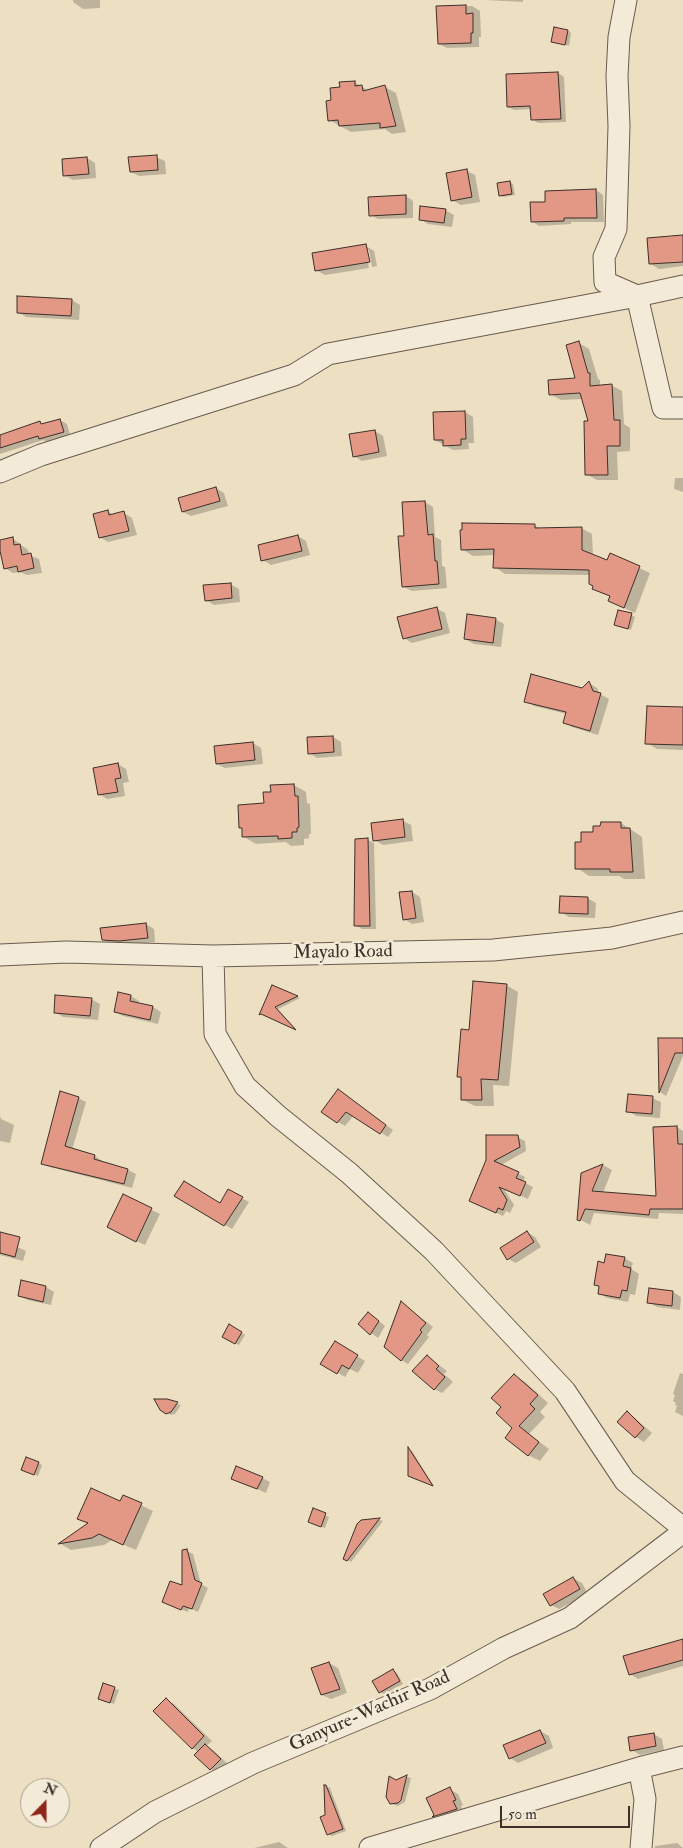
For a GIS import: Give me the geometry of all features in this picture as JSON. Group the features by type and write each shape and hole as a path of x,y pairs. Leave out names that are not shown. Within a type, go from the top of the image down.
{"street":[{"path":"626,0 619,36 617,76 619,126 616,229 604,257 605,282 638,296"},
{"path":"0,472 41,455 294,375 328,354 683,286"},
{"path":"638,296 663,408 683,408"},
{"name":"Mayalo Road","path":"0,955 66,952 213,956 493,950 612,938 683,922"},
{"path":"213,956 215,1034 244,1086 349,1173 434,1251 565,1390 625,1481 683,1528"},
{"name":"Ganyure-Wachir Road","path":"101,1848 155,1812 253,1763 430,1689 504,1648 570,1618 683,1532"},
{"path":"370,1848 639,1768 683,1757"},
{"path":"639,1768 645,1799 641,1848"}],"building":[{"path":"466,5 466,14 473,13 471,43 438,44 436,6"},
{"path":"554,27 568,30 565,45 551,42"},
{"path":"558,72 561,119 531,120 530,106 507,107 506,74"},
{"path":"355,81 355,86 362,85 363,91 385,85 396,126 380,128 380,123 339,126 338,120 328,121 326,101 331,100 330,88 340,87 339,82"},
{"path":"157,155 158,170 130,172 128,157"},
{"path":"87,157 89,174 63,176 62,159"},
{"path":"467,169 472,197 451,201 446,173"},
{"path":"510,181 512,194 499,196 497,183"},
{"path":"596,189 597,218 564,218 564,221 531,222 530,202 545,202 545,191"},
{"path":"406,195 406,214 369,216 368,197"},
{"path":"420,206 446,209 444,223 419,220"},
{"path":"683,235 683,262 649,264 647,238"},
{"path":"366,244 370,262 315,271 312,253"},
{"path":"17,296 72,299 71,316 17,313"},
{"path":"579,341 588,373 590,373 590,386 612,384 614,420 620,420 620,446 607,446 608,475 585,475 584,421 588,421 580,393 549,395 548,380 575,378 566,345"},
{"path":"465,411 466,439 461,439 461,445 443,446 443,440 434,440 433,412"},
{"path":"60,419 64,432 39,439 38,436 0,448 0,435 40,421 41,424"},
{"path":"375,430 379,452 353,457 349,434"},
{"path":"216,487 220,501 182,512 178,498"},
{"path":"425,501 428,535 433,534 439,584 402,587 398,536 404,536 402,502"},
{"path":"108,510 109,515 124,511 129,531 99,538 93,514"},
{"path":"462,523 535,524 535,528 582,527 582,550 607,560 610,553 640,566 624,608 608,601 610,596 592,589 593,586 589,584 589,570 493,568 494,549 461,550 460,530 462,530"},
{"path":"298,535 302,551 261,561 258,545"},
{"path":"13,537 14,545 20,544 22,555 31,553 34,568 18,572 17,566 4,569 0,551 0,540"},
{"path":"231,583 232,598 205,601 203,585"},
{"path":"437,607 442,629 403,639 397,617"},
{"path":"618,610 632,613 628,629 614,625"},
{"path":"467,614 496,618 493,643 464,639"},
{"path":"531,674 582,688 589,681 593,691 601,693 590,731 563,723 566,712 524,702"},
{"path":"647,706 683,707 683,745 645,744"},
{"path":"333,736 334,752 308,754 307,737"},
{"path":"253,742 255,760 216,764 214,746"},
{"path":"118,763 121,778 115,779 118,792 98,795 93,768"},
{"path":"294,784 295,796 298,796 299,827 297,832 292,832 292,838 278,839 278,836 242,837 242,828 239,828 238,805 264,803 263,792 271,792 270,785"},
{"path":"403,819 405,837 373,841 371,823"},
{"path":"601,822 621,822 621,828 630,828 633,872 610,872 610,869 575,869 575,842 581,842 581,832 593,832 593,826 600,826"},
{"path":"368,838 370,926 354,926 355,839"},
{"path":"412,891 416,918 403,920 399,892"},
{"path":"560,896 588,897 588,914 559,913"},
{"path":"146,923 148,938 119,941 102,940 100,928"},
{"path":"473,981 507,984 498,1080 481,1079 482,1100 461,1100 461,1077 457,1077 461,1029 469,1030"},
{"path":"272,985 298,996 275,1007 296,1030 261,1014 259,1015"},
{"path":"118,992 131,995 130,1001 153,1006 150,1020 114,1012"},
{"path":"55,995 92,998 90,1016 54,1013"},
{"path":"658,1038 683,1038 683,1053 675,1053 659,1093"},
{"path":"338,1089 386,1125 380,1134 346,1112 337,1123 321,1112"},
{"path":"60,1091 79,1097 65,1146 95,1155 94,1159 128,1169 124,1184 41,1164"},
{"path":"628,1094 653,1096 652,1114 626,1112"},
{"path":"677,1126 678,1144 683,1144 683,1209 650,1209 649,1215 585,1209 580,1221 577,1220 581,1173 603,1164 592,1191 656,1196 653,1127"},
{"path":"486,1135 518,1135 520,1147 494,1161 519,1172 516,1178 526,1182 520,1196 499,1187 507,1200 503,1210 498,1208 496,1213 469,1201 486,1160"},
{"path":"184,1181 220,1203 228,1189 243,1197 224,1226 174,1196"},
{"path":"123,1194 152,1208 136,1242 107,1227"},
{"path":"527,1231 534,1242 507,1260 500,1248"},
{"path":"0,1232 20,1237 15,1257 0,1253"},
{"path":"606,1254 625,1257 623,1266 631,1268 627,1291 622,1290 620,1298 598,1294 599,1286 594,1285 598,1261 604,1263"},
{"path":"21,1280 46,1286 43,1302 18,1296"},
{"path":"649,1288 673,1291 672,1306 647,1303"},
{"path":"401,1301 426,1323 420,1330 422,1332 401,1361 384,1347"},
{"path":"368,1312 379,1321 370,1335 358,1324"},
{"path":"229,1324 242,1332 235,1344 222,1337"},
{"path":"335,1341 358,1355 349,1369 342,1365 337,1374 320,1364"},
{"path":"427,1355 439,1366 436,1369 445,1377 434,1390 412,1371"},
{"path":"514,1374 538,1395 530,1404 535,1409 519,1426 539,1442 528,1456 505,1438 512,1428 496,1413 501,1407 491,1398"},
{"path":"154,1399 167,1399 178,1402 171,1412 166,1414 160,1410"},
{"path":"627,1411 644,1428 635,1438 617,1422"},
{"path":"408,1447 433,1486 408,1476"},
{"path":"26,1457 39,1462 34,1475 21,1470"},
{"path":"236,1466 263,1477 257,1489 231,1479"},
{"path":"91,1488 120,1501 123,1495 142,1503 123,1545 99,1534 92,1538 58,1544 88,1523 77,1519"},
{"path":"313,1508 326,1513 321,1527 308,1522"},
{"path":"380,1518 347,1561 343,1559 357,1524 361,1520"},
{"path":"187,1549 195,1580 202,1583 192,1609 183,1606 181,1610 162,1602 170,1581 182,1585 182,1550"},
{"path":"573,1577 580,1589 550,1606 543,1594"},
{"path":"683,1639 683,1660 629,1675 623,1656"},
{"path":"329,1662 340,1689 321,1695 311,1668"},
{"path":"393,1669 400,1681 379,1693 372,1681"},
{"path":"103,1683 115,1687 110,1703 98,1699"},
{"path":"166,1698 204,1736 192,1749 153,1711"},
{"path":"540,1730 546,1743 509,1759 503,1745"},
{"path":"654,1733 656,1746 630,1751 628,1737"},
{"path":"205,1744 221,1759 210,1770 194,1755"},
{"path":"407,1775 401,1800 398,1803 390,1804 386,1797 389,1776 396,1780"},
{"path":"324,1785 326,1785 343,1829 327,1835 320,1817 325,1815"},
{"path":"450,1787 456,1800 453,1801 457,1809 432,1817 434,1815 426,1798"}]}
